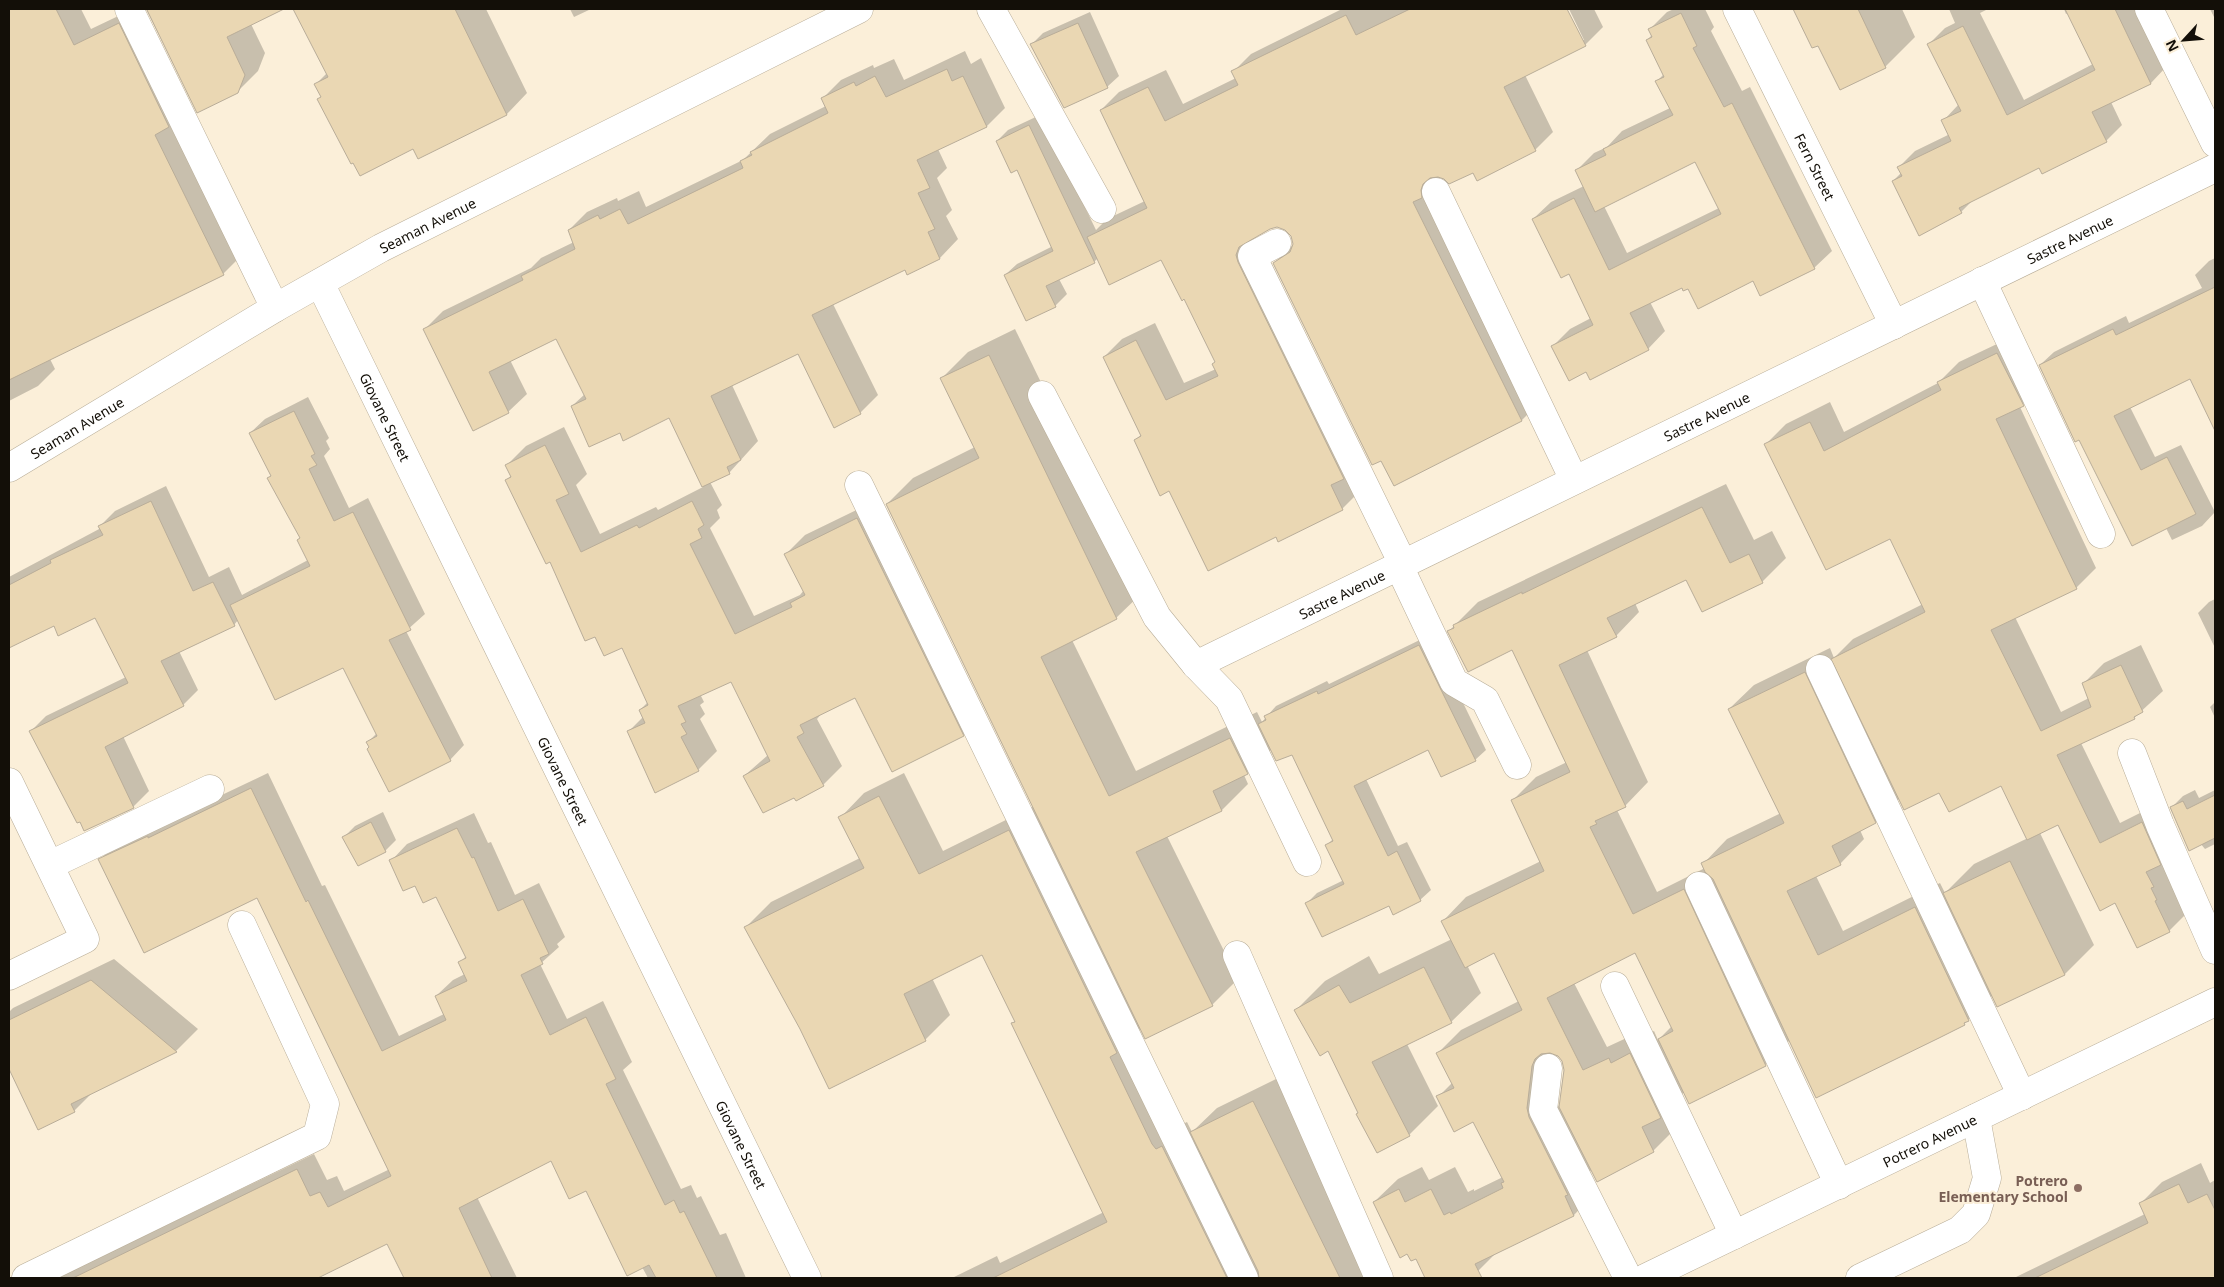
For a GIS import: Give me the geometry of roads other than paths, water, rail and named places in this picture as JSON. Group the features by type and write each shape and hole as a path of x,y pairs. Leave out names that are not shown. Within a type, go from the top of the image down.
{"street":[{"path":"129,9 275,308"},
{"name":"Seaman Avenue","path":"9,468 275,308 381,248 859,9"},
{"path":"991,9 1102,209"},
{"name":"Fern Street","path":"1737,9 1894,325"},
{"path":"2149,9 2215,144"},
{"name":"Sastre Avenue","path":"1196,665 2215,168"},
{"path":"1436,192 1574,480"},
{"path":"1277,243 1252,256 1401,565 1454,682 1485,700 1517,765"},
{"path":"1982,281 2101,534"},
{"name":"Giovane Street","path":"320,283 807,1278"},
{"path":"1042,395 1157,616 1196,665 1229,699 1307,862"},
{"path":"859,485 1244,1278"},
{"path":"1820,669 2022,1096"},
{"path":"2132,753 2160,825 2215,950"},
{"path":"9,782 85,938 9,976"},
{"path":"50,865 210,789"},
{"path":"1699,886 1839,1184"},
{"path":"26,1278 317,1136 325,1104 242,925"},
{"path":"1237,955 1379,1278"},
{"path":"1615,986 1734,1235"},
{"name":"Potrero Avenue","path":"1645,1278 2215,1002"},
{"path":"1548,1068 1543,1110 1628,1278"},
{"path":"1860,1278 1960,1230 1976,1214 1987,1178 1976,1118"}],"place":[{"name":"Potrero Elementary School","path":"2078,1188"}]}
